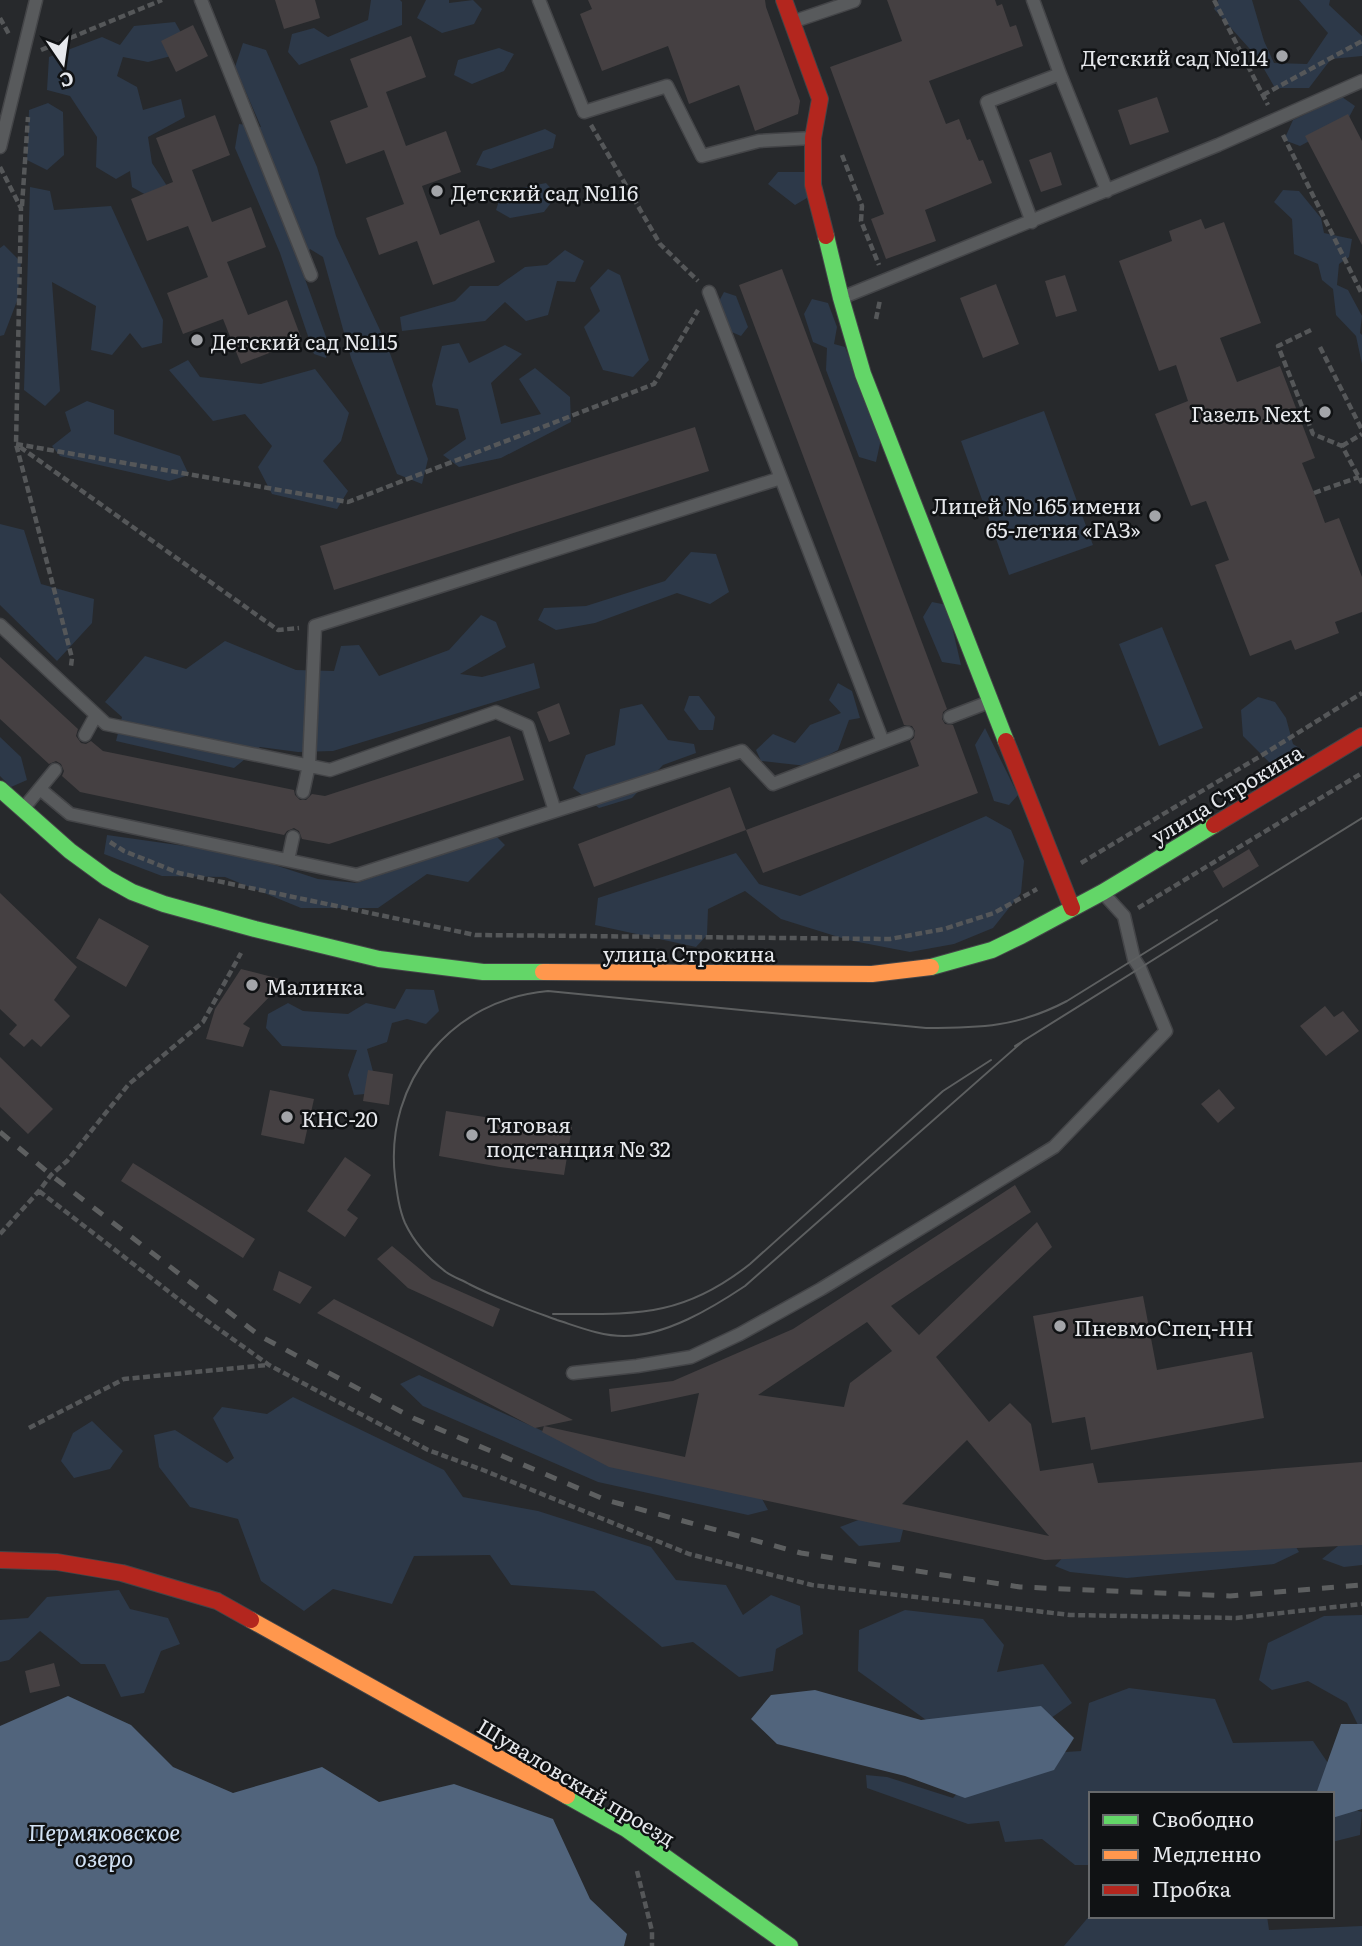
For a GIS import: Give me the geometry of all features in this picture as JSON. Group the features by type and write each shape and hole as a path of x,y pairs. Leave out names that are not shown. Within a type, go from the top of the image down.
{"street":[{"path":"784,0 820,99 813,138 813,185 863,374 1072,908"},
{"name":"улица Строкина","path":"0,789 70,851 124,887 164,904 379,959 483,972 872,974 924,969 982,953 1021,936 1103,892 1362,736"},
{"name":"Шуваловский проезд","path":"0,1560 57,1562 122,1573 217,1601 626,1829 790,1946"}],"lane":[{"path":"0,147 36,0"},
{"path":"201,0 311,275"},
{"path":"540,0 584,112 667,86 702,156 759,141 813,138"},
{"path":"1033,0 1107,191"},
{"path":"792,22 854,1"},
{"path":"1032,222 987,102 1060,74"},
{"path":"841,298 1276,121 1362,81"},
{"path":"709,292 883,742"},
{"path":"303,792 309,765 315,625 781,478"},
{"path":"0,625 106,724 330,770 496,712 528,726 555,811"},
{"path":"950,717 991,701"},
{"path":"85,735 96,715"},
{"path":"40,789 70,814 357,875 742,751 773,784 907,733"},
{"path":"23,810 55,770"},
{"path":"288,860 293,837"},
{"path":"573,1373 691,1357 740,1334 821,1289 1054,1147 1166,1031 1134,959 1124,916 1103,892"}],"path":[{"path":"22,58 162,0"},
{"path":"1214,0 1362,294"},
{"path":"1263,95 1362,41"},
{"path":"16,444 348,502 654,384 709,292 660,244 584,112"},
{"path":"28,113 22,208 16,444 72,658 67,688"},
{"path":"839,146 862,206 861,221 885,281"},
{"path":"0,167 22,208"},
{"path":"1311,330 1278,346 1313,434 1342,446 1361,480 1314,494"},
{"path":"1320,347 1362,432 1342,446"},
{"path":"16,444 278,631 315,625"},
{"path":"102,836 124,851 179,873 475,935 890,939 944,929 994,913 1362,694"},
{"path":"1124,916 1362,773"},
{"path":"0,1234 66,1161 129,1084 203,1022 255,929 270,892"},
{"path":"39,1191 199,1315 269,1365 428,1450 689,1554 812,1585 1070,1615 1236,1618 1362,1604"},
{"path":"29,1428 124,1379 269,1365"},
{"path":"636,1867 652,1931 652,1946"}],"shaded area":[{"path":"371,0 400,0 402,25 299,65 288,52 292,34 314,28 328,37 368,20"},
{"path":"426,0 449,0 449,3 473,0 482,9 474,24 442,33 417,18"},
{"path":"1218,0 1252,0 1264,41 1274,63 1307,64 1328,33 1299,0 1330,0 1329,5 1362,36 1362,56 1331,59 1309,88 1275,88 1257,57 1214,9"},
{"path":"175,22 184,38 175,55 148,62 123,57 117,76 137,87 143,110 181,99 185,117 148,137 152,163 171,192 160,203 132,187 130,171 116,179 96,167 97,137 70,96 47,90 49,57 102,37 120,45 134,26"},
{"path":"243,43 266,50 317,167 336,236 387,345 428,459 422,484 397,474 351,358 323,257 310,249 301,268 329,345 326,358 314,354 280,253 235,148 239,124 261,127 235,67"},
{"path":"499,48 514,54 504,71 472,84 454,75 458,60"},
{"path":"1342,97 1355,106 1347,121 1300,146 1284,140 1293,120"},
{"path":"48,103 63,112 64,155 47,170 27,160 29,110"},
{"path":"545,129 556,135 553,148 491,169 476,165 483,151"},
{"path":"778,172 805,172 812,195 795,205 768,184"},
{"path":"546,183 557,195 544,212 510,218 496,210 502,192"},
{"path":"30,187 50,191 54,210 111,206 163,320 162,343 142,348 130,333 112,355 91,350 96,306 52,282 60,391 45,406 24,390"},
{"path":"1283,190 1299,191 1321,218 1324,233 1352,239 1349,257 1339,264 1337,285 1348,290 1362,316 1362,364 1356,336 1336,315 1333,289 1322,280 1318,264 1294,254 1292,219 1274,202"},
{"path":"4,245 21,262 17,301 4,335 0,336 0,248"},
{"path":"565,250 584,261 575,282 557,281 548,315 526,321 505,302 485,321 402,331 400,317 455,301 470,286 498,286 525,267 547,265"},
{"path":"608,269 620,275 649,360 633,377 603,370 584,327 600,311 590,288"},
{"path":"724,292 736,296 748,327 741,336 727,330 718,303"},
{"path":"812,299 828,303 837,327 834,344 845,347 881,439 876,462 859,457 826,370 827,348 813,342 804,314"},
{"path":"459,343 469,363 505,345 522,354 491,383 501,424 541,414 519,379 535,368 570,397 571,422 501,458 459,467 443,455 466,439 458,409 436,405 432,385 442,346"},
{"path":"188,360 200,377 261,384 315,369 349,413 341,441 323,461 348,491 337,509 272,494 258,467 272,446 245,414 213,421 169,370"},
{"path":"87,401 114,410 114,434 180,456 189,475 169,481 60,456 52,446 71,431 65,412"},
{"path":"1044,411 1093,545 1009,575 961,441"},
{"path":"0,524 24,530 41,584 94,599 92,623 57,661 0,605"},
{"path":"691,552 716,554 729,592 710,604 677,593 595,623 556,630 538,620 544,608 586,606 665,581"},
{"path":"932,602 947,605 961,665 942,662 923,617"},
{"path":"481,615 496,622 506,647 460,674 482,677 534,663 540,688 333,751 298,752 260,747 234,768 116,741 122,717 105,702 145,656 186,669 225,641 296,670 334,671 341,646 359,645 379,676 449,650"},
{"path":"1162,627 1203,728 1159,746 1119,644"},
{"path":"838,683 852,691 860,718 849,720 838,750 807,766 761,761 756,750 773,734 795,743 810,725 841,713 829,700"},
{"path":"689,696 699,696 715,717 713,730 699,730 684,710"},
{"path":"1258,697 1275,702 1286,718 1293,744 1304,751 1298,758 1272,765 1243,736 1241,710"},
{"path":"642,704 668,740 694,744 696,753 663,765 632,798 599,808 573,788 586,755 615,745 620,709"},
{"path":"985,728 1018,795 1009,805 994,801 975,745"},
{"path":"0,737 21,757 27,780 11,787 0,776"},
{"path":"986,816 1011,830 1024,861 1021,893 993,928 954,944 910,952 848,940 781,919 745,891 708,909 707,935 696,947 595,925 598,898 736,853 759,884 800,896"},
{"path":"107,835 241,854 318,879 357,883 495,835 505,845 468,882 427,874 378,908 301,908 225,877 162,876 104,854"},
{"path":"406,989 434,990 439,1011 426,1024 407,1019 392,1023 387,1042 367,1049 375,1079 365,1094 354,1095 348,1075 357,1050 282,1046 266,1028 268,1014 288,1003 303,1011 348,1014 366,1003 395,1009"},
{"path":"419,1375 613,1463 759,1493 768,1510 748,1515 598,1482 423,1406 400,1384"},
{"path":"293,1397 444,1470 463,1497 538,1511 651,1547 676,1580 726,1585 743,1615 771,1595 800,1606 803,1634 776,1649 773,1671 739,1677 693,1642 662,1647 594,1591 511,1585 490,1555 414,1556 392,1604 333,1589 304,1611 261,1581 238,1519 190,1507 159,1467 154,1435 175,1430 227,1463 234,1458 213,1418 222,1407 267,1414"},
{"path":"92,1421 123,1451 110,1469 74,1478 61,1461 73,1433"},
{"path":"866,1517 904,1526 900,1542 859,1546 840,1527"},
{"path":"1362,1539 1362,1565 1344,1567 1322,1559 1343,1542"},
{"path":"1293,1542 1299,1552 1274,1564 1127,1578 1070,1572 1055,1566 1065,1555"},
{"path":"119,1590 130,1609 168,1618 180,1644 161,1651 144,1693 121,1697 105,1664 81,1664 40,1631 9,1660 0,1662 0,1620 28,1618 47,1597"},
{"path":"905,1610 983,1619 1004,1645 997,1672 1043,1664 1072,1703 1026,1736 947,1735 858,1671 859,1630"},
{"path":"1362,1615 1362,1729 1347,1703 1308,1681 1272,1690 1259,1680 1268,1643 1324,1616"},
{"path":"1129,1688 1215,1699 1233,1743 1313,1741 1332,1769 1330,1792 1089,1792 1089,1865 1075,1865 1042,1839 1005,1842 999,1821 968,1824 867,1788 866,1775 887,1777 953,1798 991,1757 1081,1751 1089,1703"},
{"path":"1334,1804 1362,1812 1360,1835 1334,1842"},
{"path":"1089,1916 1267,1918 1269,1930 1362,1926 1362,1946 1064,1946"}],"water":[{"path":"815,1690 921,1720 1041,1706 1074,1738 1054,1770 965,1798 905,1776 777,1744 751,1719 771,1695"},
{"name":"Пермяковское озеро","path":"68,1696 131,1725 173,1767 233,1793 322,1767 379,1802 454,1784 553,1819 590,1899 627,1934 624,1946 0,1946 0,1726"},
{"path":"1341,1724 1362,1724 1362,1809 1334,1817 1334,1792 1317,1792"}],"building":[{"path":"275,0 315,0 320,18 284,29"},
{"path":"588,0 765,0 800,101 798,114 755,131 739,85 689,104 668,46 602,71 580,14 592,9"},
{"path":"887,0 995,0 997,6 1002,4 1010,27 1016,25 1023,46 929,81 946,124 959,119 979,161 983,160 992,183 925,210 936,241 886,259 871,219 884,214 830,67 902,41"},
{"path":"193,25 208,56 176,72 161,41"},
{"path":"411,36 426,77 386,92 406,146 446,131 461,172 422,186 440,235 479,220 495,262 433,285 417,241 379,255 366,218 404,204 384,150 346,164 330,121 368,107 350,59"},
{"path":"1157,97 1169,132 1130,145 1118,110"},
{"path":"1348,114 1362,141 1362,245 1305,136"},
{"path":"215,115 230,155 192,170 212,222 251,207 266,247 227,262 248,315 287,300 302,340 241,364 223,319 183,334 167,293 208,277 188,226 147,241 131,199 173,182 156,138"},
{"path":"1051,152 1062,185 1041,192 1029,160"},
{"path":"1201,219 1205,229 1224,222 1261,323 1220,338 1237,382 1280,366 1315,458 1302,463 1325,523 1339,518 1362,577 1362,612 1335,622 1339,633 1295,650 1291,640 1250,656 1215,565 1229,560 1206,501 1191,506 1155,414 1188,401 1176,365 1159,371 1119,261 1172,241 1169,231"},
{"path":"782,269 947,709 943,712 942,719 945,724 953,725 978,793 763,873 746,830 919,766 910,741 914,738 915,731 912,726 904,725 739,285"},
{"path":"1065,275 1077,311 1056,317 1045,281"},
{"path":"996,284 1019,344 983,358 960,298"},
{"path":"695,427 709,471 334,590 320,546"},
{"path":"0,657 78,729 76,736 81,743 91,741 103,751 294,790 300,800 306,800 312,794 325,796 510,736 524,780 329,844 302,839 299,831 294,828 284,835 80,792 62,776 64,771 61,764 56,761 49,764 0,719"},
{"path":"559,703 570,734 549,742 537,712"},
{"path":"730,787 746,830 594,887 578,844"},
{"path":"1249,849 1259,866 1223,888 1213,871"},
{"path":"0,893 77,967 54,1000 70,1016 41,1047 32,1039 24,1047 9,1034 17,1025 0,1009"},
{"path":"99,918 149,946 126,987 76,958"},
{"path":"241,969 280,979 276,990 243,1024 250,1028 243,1047 206,1039 215,1009"},
{"path":"1325,1006 1334,1017 1343,1011 1359,1031 1326,1056 1300,1026"},
{"path":"0,1057 53,1109 28,1134 0,1107"},
{"path":"368,1070 393,1074 389,1105 363,1101"},
{"path":"1219,1089 1235,1108 1218,1123 1201,1104"},
{"name":"КНС-20","path":"270,1090 314,1099 304,1144 261,1135"},
{"path":"446,1111 572,1127 564,1175 439,1156"},
{"path":"345,1157 371,1175 347,1210 358,1218 345,1237 307,1211"},
{"path":"133,1163 255,1239 243,1258 121,1181"},
{"path":"1015,1185 1031,1212 891,1306 919,1335 1037,1222 1052,1247 936,1357 989,1422 1010,1403 1031,1424 1040,1471 1093,1463 1098,1483 1362,1462 1362,1545 1045,1560 609,1467 542,1432 544,1426 685,1457 699,1393 611,1412 609,1389 673,1381 793,1329","holes":["867,1322 892,1351 850,1383 844,1407 758,1395","967,1440 1049,1536 902,1504"]},
{"path":"392,1246 432,1279 500,1309 493,1327 408,1288 377,1259"},
{"path":"279,1271 312,1287 300,1304 273,1290"},
{"path":"1143,1296 1157,1370 1252,1352 1264,1418 1091,1450 1085,1417 1052,1423 1033,1316"},
{"path":"334,1299 573,1420 535,1428 317,1313"},
{"path":"54,1663 60,1686 30,1693 25,1671"}],"tram line":[{"path":"1022,1042 745,1286 688,1319 656,1331 624,1336 598,1333 535,1312 480,1289 449,1274 434,1262 413,1237 401,1212 395,1177 395,1142 401,1109 414,1078 432,1051 455,1028 482,1010 514,997 548,991 926,1028 981,1026 1015,1021 1067,1001 1362,818"},
{"path":"1015,1046 1217,920"},
{"path":"553,1314 609,1314 657,1309 680,1304 725,1282 750,1264 943,1091 991,1060"}],"railway":[{"path":"0,1132 51,1175 260,1336 413,1418 606,1500 801,1553 1020,1587 1230,1596 1362,1585"}],"traffic: fast":[{"path":"826,236 863,374 1006,741"},
{"path":"0,789 70,851 107,878 132,892 164,904 379,959 483,972 543,972"},
{"path":"931,967 992,950 1021,936 1103,892 1214,825"},
{"path":"567,1796 626,1829 790,1946"}],"traffic: slow":[{"path":"543,972 872,974 931,967"},
{"path":"251,1620 567,1796"}],"traffic: jam":[{"path":"784,0 820,99 813,138 813,185 826,236"},
{"path":"1214,825 1362,736"},
{"path":"1006,741 1072,908"},
{"path":"0,1560 57,1562 122,1573 217,1601 251,1620"}],"place":[{"name":"Детский сад №114","path":"1282,56"},
{"name":"Детский сад №116","path":"437,191"},
{"name":"Детский сад №115","path":"197,340"},
{"name":"Газель Next","path":"1325,412"},
{"name":"Лицей № 165 имени 65-летия «ГАЗ»","path":"1155,516"},
{"name":"Малинка","path":"252,985"},
{"name":"КНС-20","path":"287,1117"},
{"name":"Тяговая подстанция № 32","path":"472,1135"},
{"name":"ПневмоСпец-НН","path":"1060,1326"}]}
